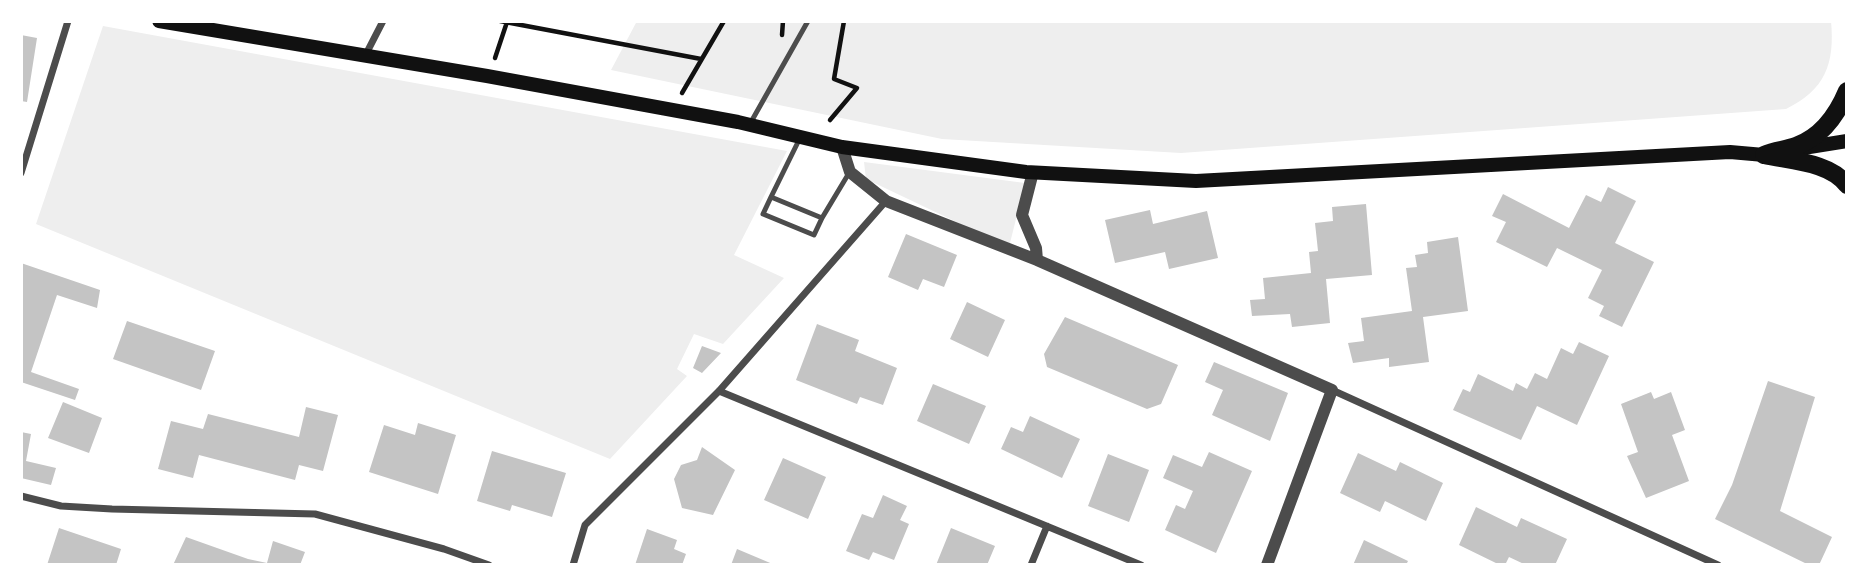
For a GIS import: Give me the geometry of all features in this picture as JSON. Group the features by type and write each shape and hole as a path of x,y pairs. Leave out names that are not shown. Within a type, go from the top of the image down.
{"main road":[{"path":"159,21 750,125 842,147 1033,172 1196,181 1730,152 1764,155 1817,166 1839,174 1847,185"},
{"path":"1764,155 1776,149 1796,146 1816,135 1830,123 1841,107 1847,91"},
{"path":"1764,155 1847,141"}],"street":[{"path":"21,173 68,21"},
{"path":"365,56 383,21"},
{"path":"842,147 850,172 886,201 1037,260 1718,565"},
{"path":"1033,172 1021,215 1036,248 1037,260"},
{"path":"573,565 585,525 719,391 886,201"},
{"path":"1267,565 1332,390"},
{"path":"719,391 1141,565"},
{"path":"21,496 61,506 164,512 315,514 444,549 489,565"},
{"path":"1031,565 1047,526"}],"lane":[{"path":"750,125 808,21"},
{"path":"800,137 763,214 814,235 821,218 850,172"},
{"path":"771,197 821,218"}],"path":[{"path":"500,21 701,59"},
{"path":"686,86 724,21"},
{"path":"830,120 858,88 834,79 844,21"},
{"path":"495,58 507,22"}],"shaded area":[{"path":"637,21 1831,21 1832,36 1825,74 1810,93 1786,109 1181,153 942,139 611,70"},
{"path":"103,26 787,151 734,255 784,278 723,344 694,334 677,369 687,376 610,459 36,224"},
{"path":"864,162 1025,183 1009,247 866,179"}],"building":[{"path":"21,35 37,38 27,102 21,101"},
{"path":"1608,187 1636,201 1615,243 1654,262 1622,327 1599,316 1604,306 1588,298 1602,270 1557,248 1547,267 1496,242 1506,222 1492,216 1503,194 1569,228 1586,195 1601,202"},
{"path":"1366,204 1372,275 1326,279 1330,323 1292,327 1290,314 1252,316 1250,300 1265,299 1263,278 1311,273 1309,252 1318,251 1315,223 1333,221 1332,207"},
{"path":"1150,210 1153,224 1207,211 1218,258 1169,269 1165,252 1115,263 1105,220"},
{"path":"906,234 957,255 944,287 923,279 918,290 888,277"},
{"path":"1458,237 1468,311 1423,317 1429,362 1389,367 1389,358 1353,363 1348,343 1364,341 1361,318 1412,311 1406,268 1417,267 1415,255 1428,253 1427,242"},
{"path":"21,263 100,290 97,308 57,295 31,372 79,389 75,400 21,382"},
{"path":"967,302 1005,320 988,357 950,339"},
{"path":"1065,317 1178,365 1161,404 1147,409 1047,367 1044,354"},
{"path":"127,321 215,351 201,390 113,359"},
{"path":"817,324 859,340 855,351 897,368 883,405 860,397 857,404 796,380"},
{"path":"1579,342 1609,356 1577,425 1537,406 1521,440 1453,410 1463,389 1470,392 1478,374 1513,391 1516,383 1527,389 1535,373 1547,379 1561,348 1573,354"},
{"path":"702,346 721,353 702,373 693,368"},
{"path":"1214,362 1288,393 1270,441 1212,415 1223,390 1205,382"},
{"path":"1768,381 1815,397 1780,511 1832,537 1819,565 1809,565 1715,519 1732,485"},
{"path":"933,384 986,406 969,444 917,421"},
{"path":"1651,392 1654,399 1671,392 1685,430 1672,435 1689,481 1646,498 1627,456 1638,452 1621,404"},
{"path":"63,402 102,418 89,453 48,438"},
{"path":"306,407 338,415 323,471 299,465 295,480 199,455 193,478 158,469 171,421 203,429 208,414 299,437"},
{"path":"1030,416 1080,439 1062,478 1001,449 1011,427 1023,432"},
{"path":"418,423 456,435 438,494 369,472 384,425 415,435"},
{"path":"21,432 31,434 26,461 56,468 51,485 21,478"},
{"path":"702,447 735,470 713,515 682,508 674,479 681,465 697,460"},
{"path":"492,451 566,473 552,517 512,505 510,511 477,501"},
{"path":"1209,452 1252,471 1216,553 1165,530 1176,505 1185,509 1193,491 1163,478 1173,455 1202,467"},
{"path":"1358,453 1396,471 1400,462 1443,483 1426,521 1385,501 1380,512 1340,493"},
{"path":"1108,454 1149,470 1129,522 1088,506"},
{"path":"783,458 826,477 808,519 764,500"},
{"path":"883,495 907,506 900,520 909,524 894,560 873,552 869,560 846,551 862,514 873,518"},
{"path":"1476,507 1517,527 1521,518 1567,539 1555,565 1526,565 1509,557 1505,565 1500,565 1459,545"},
{"path":"59,528 121,549 116,565 47,565"},
{"path":"951,528 995,546 987,565 936,565"},
{"path":"647,529 677,540 674,549 686,554 682,565 635,565"},
{"path":"186,537 267,563 273,541 305,552 300,565 173,565"},
{"path":"1364,540 1408,561 1406,565 1353,565"},
{"path":"737,549 775,565 731,565"}]}
